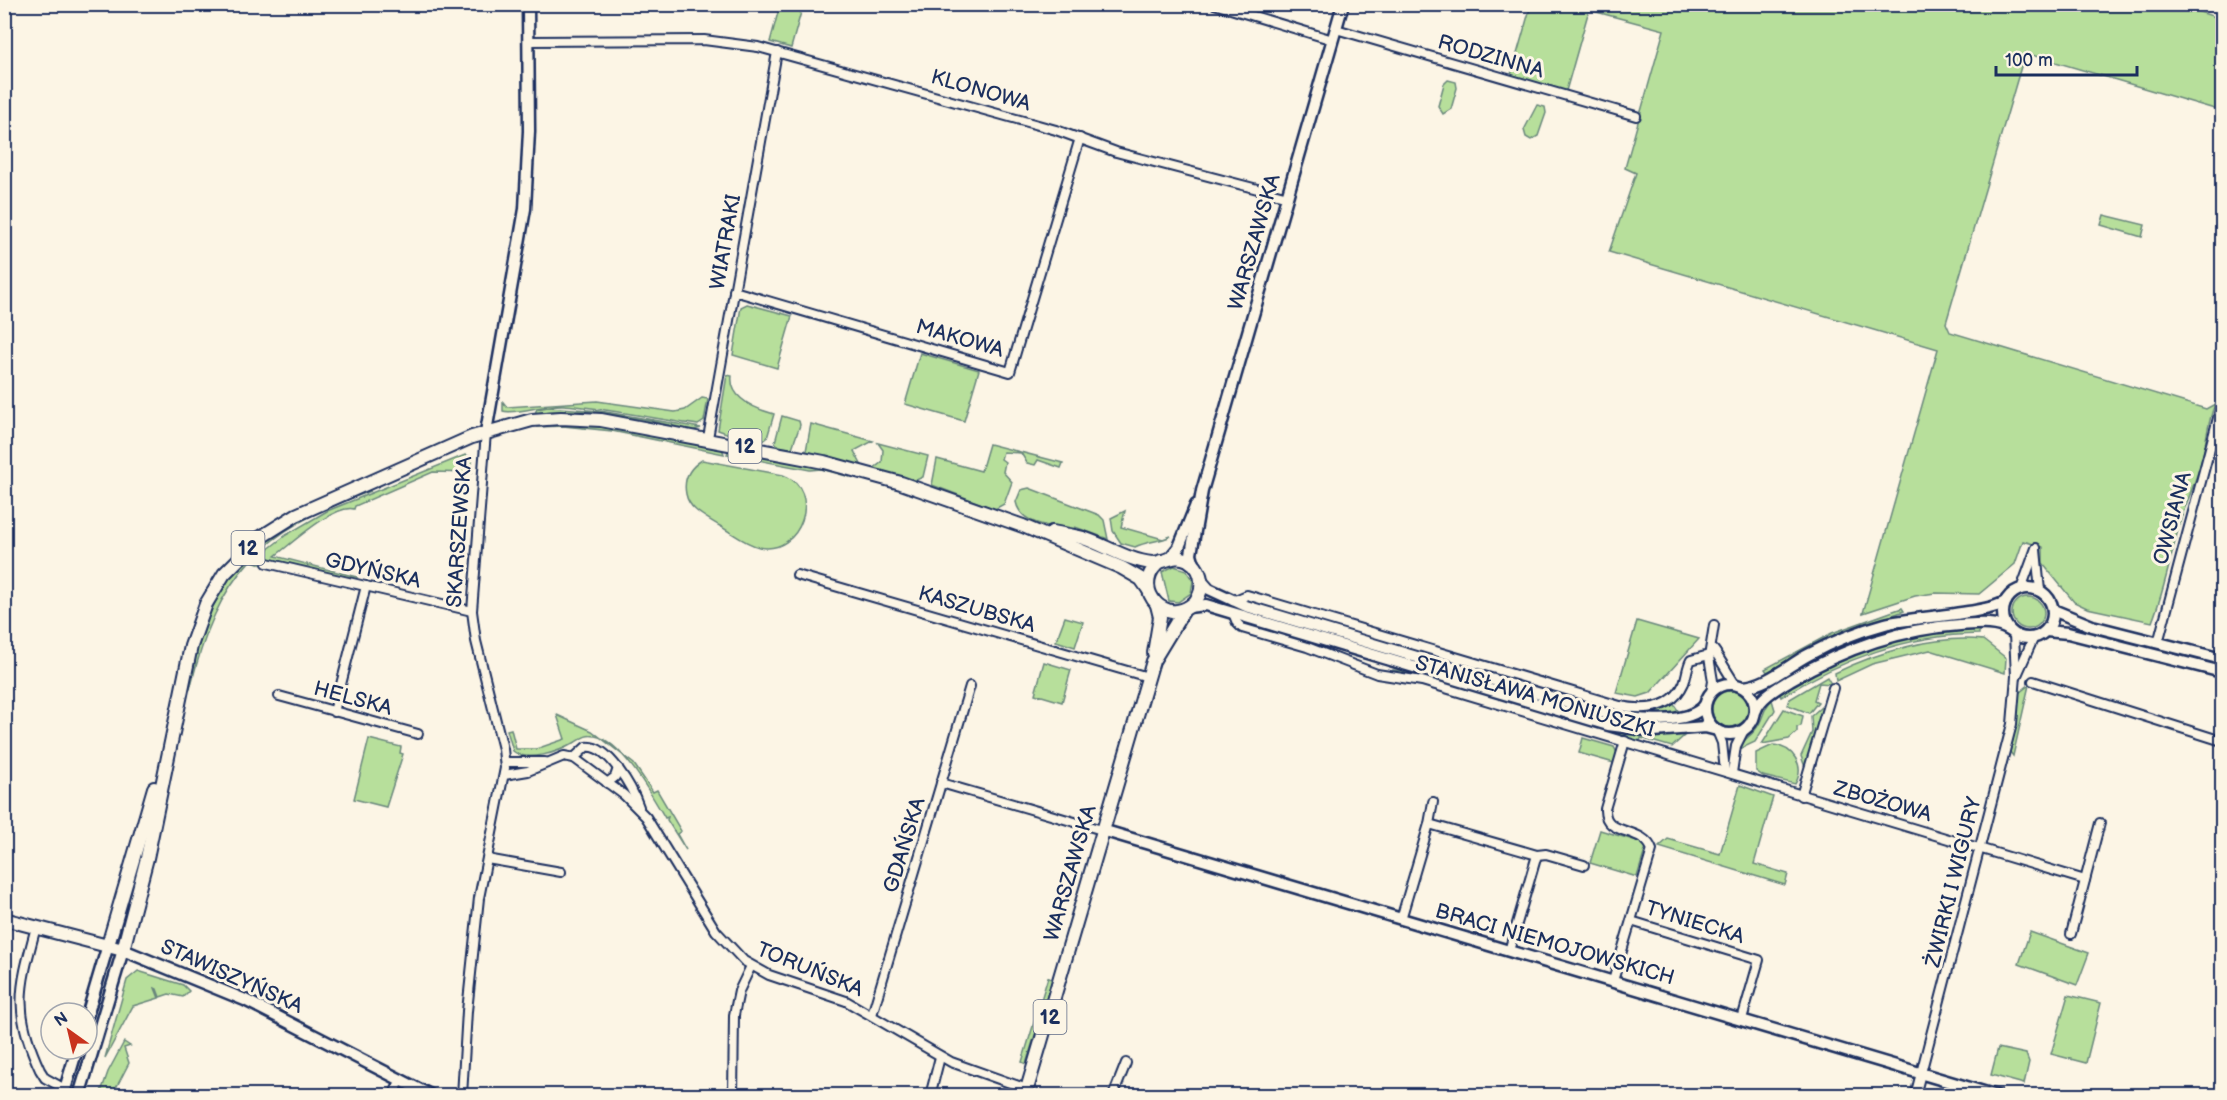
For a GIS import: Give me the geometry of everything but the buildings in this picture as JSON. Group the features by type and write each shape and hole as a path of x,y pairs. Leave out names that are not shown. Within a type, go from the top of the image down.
{"main road":[{"name":"SKARSZEWSKA","path":"486,432 525,209 530,131 528,4"},
{"name":"WARSZAWSKA","path":"1166,559 1179,547 1202,491 1343,4"},
{"name":"12","path":"123,950 147,858 171,733 191,646 202,614 224,574 247,548 296,515 486,432 532,420 575,418 621,422 708,438 877,476 1023,526 1115,564 1141,579 1157,605"},
{"name":"WARSZAWSKA","path":"1196,567 1191,554 1202,491"},
{"name":"12","path":"1023,526 1083,538 1151,562 1184,559 1196,567"},
{"path":"1148,589 1149,575 1166,559"},
{"path":"1157,605 1170,611 1186,609 1200,594 1201,580 1196,567"},
{"name":"STANISŁAWA MONIUSZKI","path":"1201,580 1209,589 1233,601 1621,717 1665,720 1699,711 1705,705"},
{"path":"2021,589 2040,591 2049,599 2053,610 2052,621 2046,631 2034,638 2024,638 1996,625 1971,624 1888,636 1816,665 1782,685 1761,700 1752,722 1743,732 1730,735 1715,730 1706,718 1705,705 1711,693 1722,686 1739,686 1763,680 1838,641 1884,624 1994,607 2021,589"},
{"path":"2006,601 2004,619 2012,632"},
{"name":"WARSZAWSKA","path":"1026,1092 1153,661 1160,617 1157,605"},
{"name":"STANISŁAWA MONIUSZKI","path":"1186,609 1206,605 1608,725 1642,730 1705,726 1715,730"},
{"name":"WARSZAWSKA","path":"1153,661 1186,609"},
{"path":"2053,610 2082,623 2223,659"},
{"path":"2046,631 2068,633 2223,672"},
{"path":"1739,686 1752,697 1756,710"},
{"name":"12","path":"108,945 171,733"},
{"name":"BRACI NIEMOJOWSKICH","path":"1102,830 1997,1095"},
{"name":"STAWISZYŃSKA","path":"4,920 108,945 238,997 432,1095"},
{"path":"91,1001 108,945"},
{"path":"79,1095 123,950"},
{"path":"64,1092 73,1061"}],"street":[{"name":"RODZINNA","path":"1214,4 1335,34 1636,116"},
{"name":"KLONOWA","path":"529,41 722,41 777,52 1080,138 1116,152 1288,196"},
{"name":"WIATRAKI","path":"708,438 777,52"},
{"name":"MAKOWA","path":"734,291 1010,372 1080,138"},
{"name":"OWSIANA","path":"2158,643 2223,404"},
{"name":"SKARSZEWSKA","path":"462,1095 471,968 487,859 505,762 476,641 472,611 486,432"},
{"path":"2021,589 2036,548 2040,591"},
{"name":"GDYŃSKA","path":"267,563 472,611"},
{"name":"KASZUBSKA","path":"797,575 1148,677"},
{"path":"334,712 366,586"},
{"name":"STANISŁAWA MONIUSZKI","path":"1233,601 1247,595 1631,708 1651,709 1667,702 1683,684 1691,660 1712,652"},
{"name":"STANISŁAWA MONIUSZKI","path":"1233,613 1242,628 1307,647 1377,674 1413,678 1810,798"},
{"path":"1711,693 1714,625"},
{"name":"ŻWIRKI I WIGURY","path":"1915,1095 2012,724 2016,676 2012,632"},
{"name":"ŻWIRKI I WIGURY","path":"2016,676 2034,638"},
{"path":"1712,652 1739,686"},
{"path":"2032,681 2223,741"},
{"name":"GDAŃSKA","path":"872,1015 970,686"},
{"path":"1801,796 1833,688"},
{"name":"HELSKA","path":"279,696 418,734"},
{"path":"1715,730 1722,743 1728,772"},
{"path":"1728,772 1743,732"},
{"name":"TYNIECKA","path":"1613,981 1652,850 1644,837 1612,826 1605,818 1605,809 1625,741"},
{"name":"TORUŃSKA","path":"641,811 633,792 618,768 591,746 586,747 574,758 641,811 652,825 716,931 730,949 751,966 769,975 846,1000 940,1057 1026,1092"},
{"path":"504,775 528,771 564,756 574,758"},
{"path":"505,762 546,762"},
{"path":"607,783 615,777 618,768"},
{"path":"941,783 1102,830"},
{"name":"ZBOŻOWA","path":"1810,798 2085,880"},
{"path":"1401,919 1429,824 1433,802"},
{"path":"2071,934 2100,823"},
{"path":"1429,824 1537,855 1546,854 1584,865"},
{"path":"1509,951 1537,855"},
{"path":"487,859 561,872"},
{"name":"TYNIECKA","path":"1631,921 1759,960 1742,1019"},
{"path":"36,927 22,978 20,1014 40,1070 45,1078 64,1092"},
{"path":"733,1095 734,1015 739,991 751,966"},
{"path":"930,1095 940,1057"},
{"path":"1113,1095 1126,1063"},
{"path":"393,1095 401,1079"}],"green space":[{"path":"1585,4 2174,4 2222,19 2222,93 2218,110 2025,53 1946,323 1950,332 2206,409 2215,404 2199,469 2181,519 2152,622 2087,608 2074,602 2043,564 2043,547 2023,541 2015,564 1979,594 1935,593 1915,596 1863,613 1938,349 1609,252 1636,173 1625,168 1664,30 1589,10 1566,91 1511,75 1531,5 1570,5 1584,8"},
{"path":"780,5 803,5 791,48 770,42"},
{"path":"1448,80 1456,82 1457,88 1451,109 1443,114 1438,106 1444,84"},
{"path":"1537,105 1545,107 1546,113 1538,136 1531,140 1526,137 1524,130"},
{"path":"2104,215 2145,225 2142,237 2101,225"},
{"path":"747,304 792,316 777,368 733,355 741,307"},
{"path":"920,353 979,370 964,421 905,404"},
{"path":"727,375 732,376 735,391 745,402 774,414 767,438 762,442 732,438 732,435 718,430"},
{"path":"702,398 708,399 704,421 698,425 563,405 515,412 503,411 503,402 507,407 597,401 675,412 685,410"},
{"path":"548,407 600,411 701,428 694,430 595,412 535,413 537,409"},
{"path":"782,416 799,421 800,425 792,448 779,447 775,442"},
{"path":"575,424 619,427 721,446 724,454 612,431 563,426 537,427"},
{"path":"811,424 873,441 854,451 862,466 806,451"},
{"path":"878,443 928,456 923,477 914,481 873,469 882,462 883,450"},
{"path":"989,444 1063,463 1061,468 1038,460 1035,465 1027,463 1021,453 1003,452 1001,459 1005,462 1003,472 1012,482 1004,504 995,509 932,485 937,459 981,471"},
{"path":"730,448 817,466 850,477 821,469 810,470 727,454"},
{"path":"465,455 472,457 472,473 433,472 355,506 354,509 335,513 313,526 275,556 357,577 356,580 267,560 265,566 253,561 286,535 327,511"},
{"path":"702,460 783,475 795,483 802,494 804,507 802,520 796,532 786,542 774,547 759,547 743,541 699,512 688,500 685,483 690,470"},
{"path":"1029,488 1099,515 1104,520 1108,539 1075,527 1074,530 1057,528 1031,521 1019,510 1016,502 1021,490"},
{"path":"371,491 299,522 272,541 249,562 230,587 214,615 201,649 190,689 188,687 197,648 209,614 226,584 246,558 270,536 299,518 333,503"},
{"path":"1125,511 1121,527 1162,539 1135,547 1121,543 1113,531 1111,518"},
{"path":"1174,566 1186,570 1193,581 1191,593 1178,602 1169,601 1162,572"},
{"path":"2028,597 2039,602 2044,613 2039,624 2028,629 2017,624 2012,613 2017,602"},
{"path":"1255,601 1616,709 1646,712 1660,710 1673,703 1679,712 1658,715 1617,711"},
{"path":"1902,608 1904,611 1835,636 1767,672 1765,669 1832,633"},
{"path":"1978,615 1978,619 1923,625 1872,638 1822,658 1774,685 1772,682 1827,652 1886,629 1932,620"},
{"path":"1065,617 1083,622 1075,647 1056,641"},
{"path":"1637,621 1699,639 1650,693 1638,697 1616,693"},
{"path":"1979,630 1979,634 1952,635 1900,644 1827,671 1781,697 1780,694 1826,667 1875,647 1926,634"},
{"path":"1945,640 1983,640 2006,658 2005,673 1930,650 1872,664 1836,681 1835,673 1888,652"},
{"path":"1044,662 1071,670 1062,702 1035,694"},
{"path":"1393,670 1406,671 1607,731 1651,737 1685,735 1672,747 1641,738 1640,741 1621,738 1415,675 1393,674"},
{"path":"1827,677 1831,684 1819,683 1814,700 1818,702 1809,713 1788,705 1790,699"},
{"path":"2029,685 2013,756 2010,752 2017,722 2019,693"},
{"path":"1730,691 1743,696 1748,709 1743,722 1730,727 1717,722 1712,709 1717,696"},
{"path":"1772,700 1775,710 1755,742 1740,749 1758,726 1766,707"},
{"path":"1821,707 1805,767 1801,756 1812,732 1811,716"},
{"path":"1784,709 1803,716 1801,726 1797,727 1797,732 1789,739 1762,744"},
{"path":"557,715 592,731 602,739 586,736 560,750 543,755 526,756 513,751 507,730 511,729 516,749 536,749 565,739"},
{"path":"1583,738 1614,747 1617,753 1614,763 1579,753"},
{"path":"369,739 401,747 400,753 403,754 386,807 354,799"},
{"path":"1773,745 1786,749 1796,758 1799,771 1795,784 1763,776 1756,771 1756,753"},
{"path":"622,754 634,764 653,792 657,790 681,831 677,834 686,850 667,820 668,817 665,818"},
{"path":"1740,785 1773,797 1754,864 1788,874 1785,885 1659,847 1668,839 1720,854"},
{"path":"1600,830 1647,844 1637,877 1590,863"},
{"path":"2030,932 2089,953 2077,985 2019,964"},
{"path":"138,971 183,985 189,991 183,997 169,994 160,997 155,988 159,998 133,1006 105,1058 127,980"},
{"path":"1048,977 1052,980 1026,1064 1022,1062"},
{"path":"2068,995 2101,1003 2086,1063 2051,1054"},
{"path":"124,1042 130,1046 124,1048 129,1063 115,1090 116,1094 100,1095 108,1072"},
{"path":"1998,1048 2026,1054 2029,1062 2024,1084 1991,1075"}]}
